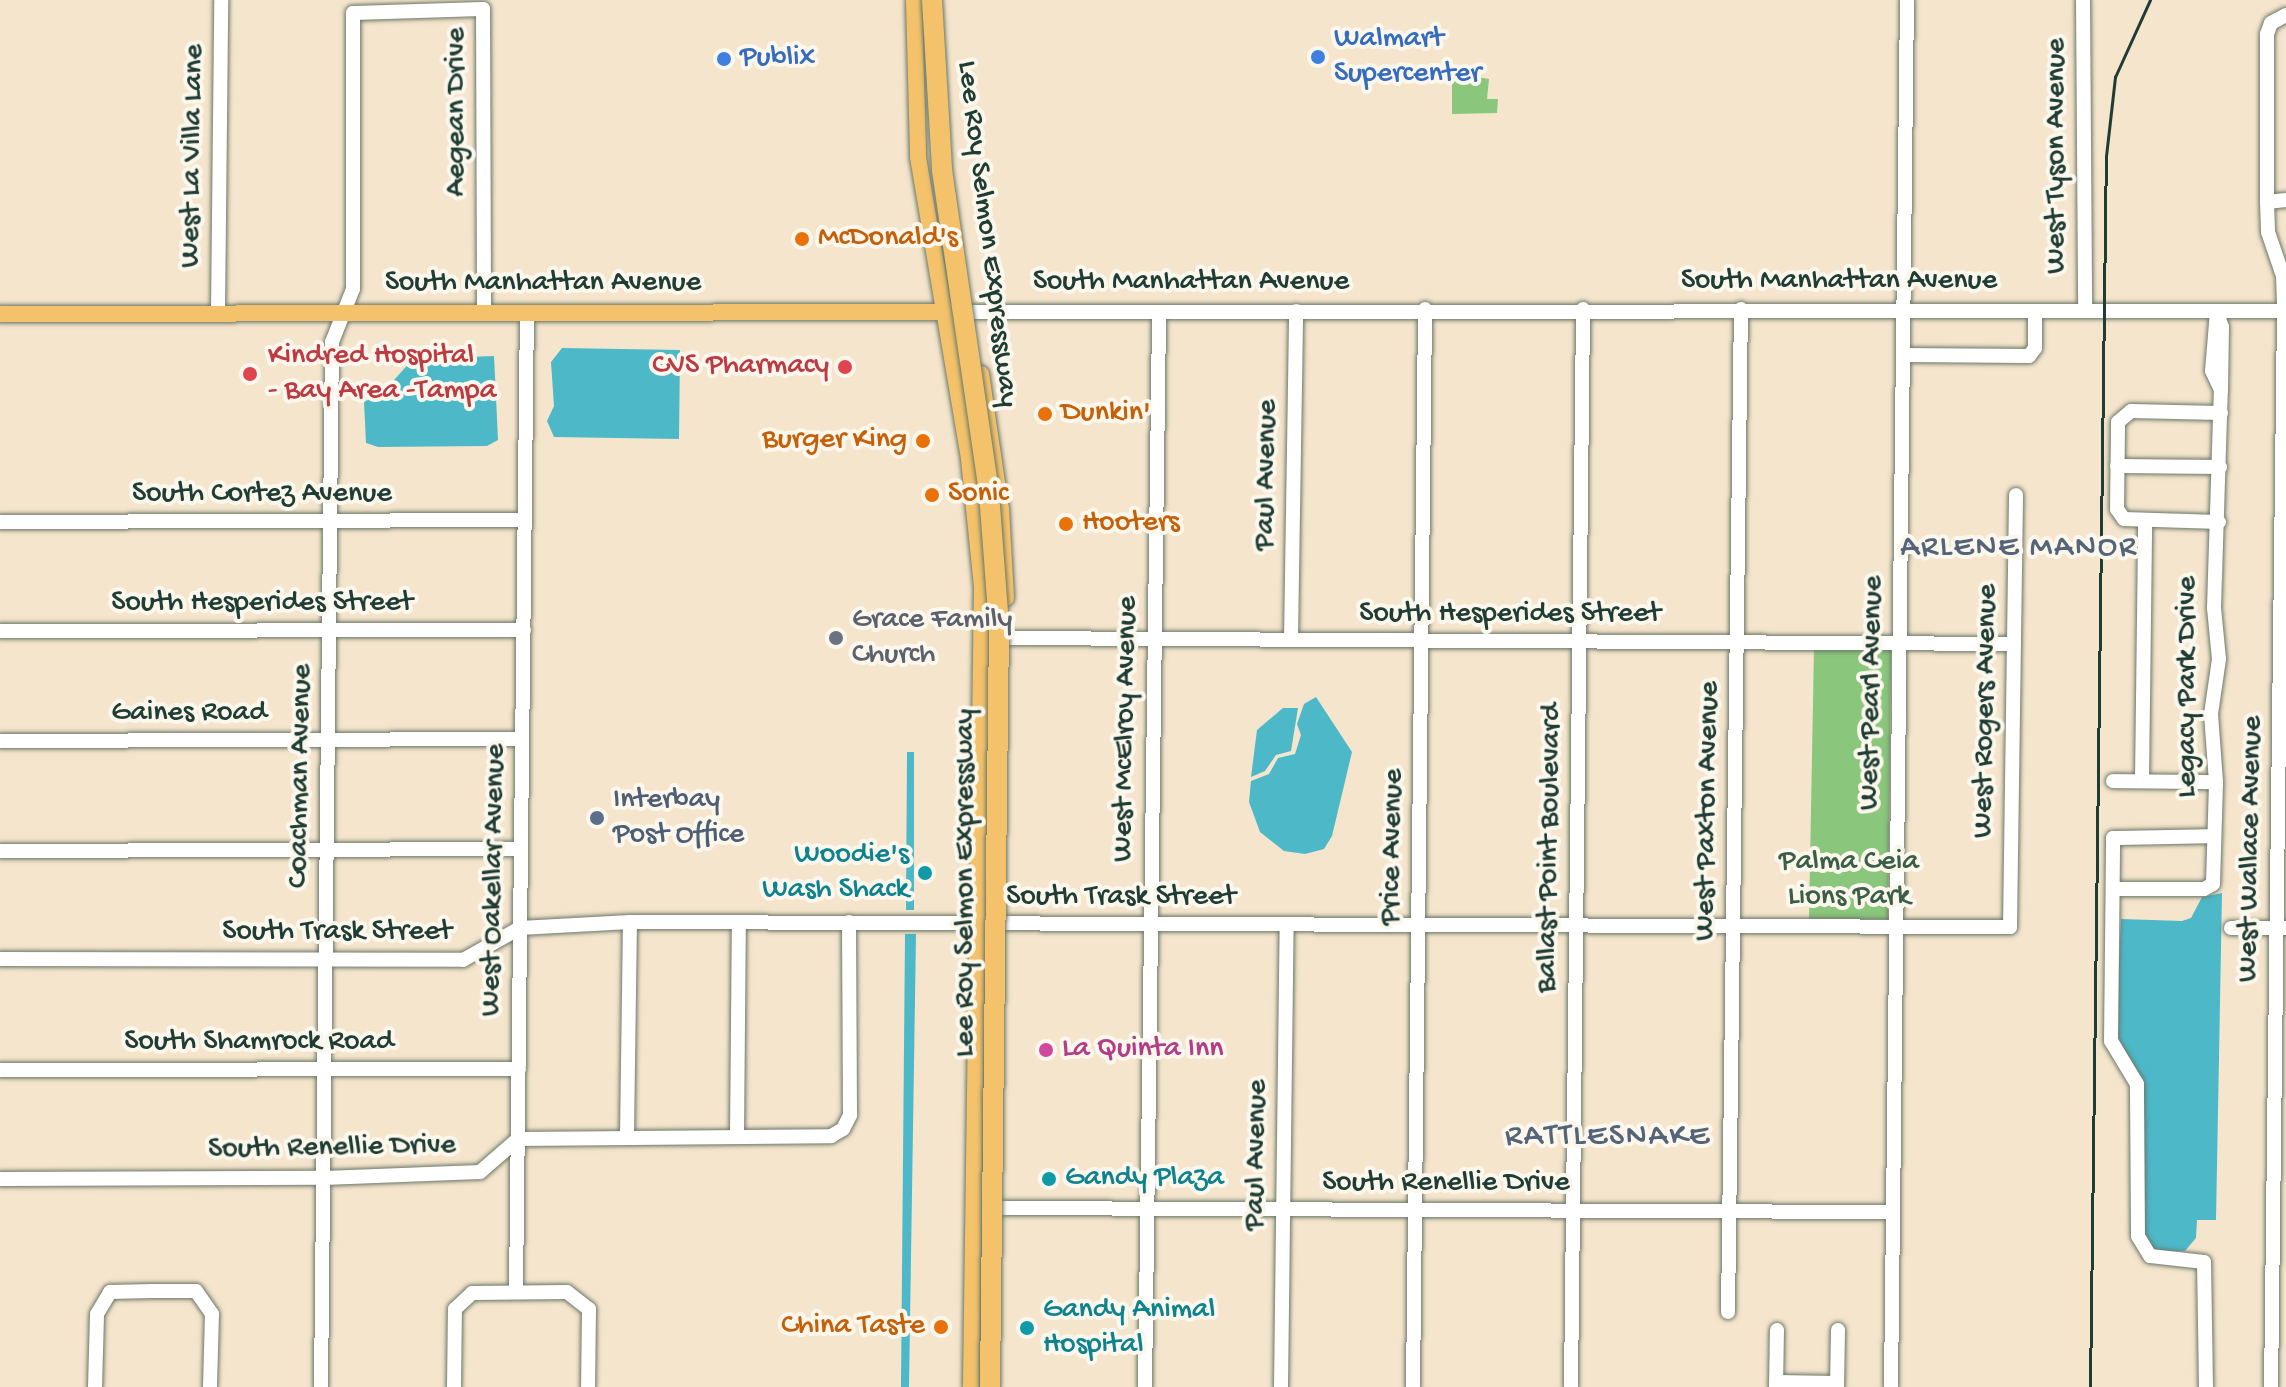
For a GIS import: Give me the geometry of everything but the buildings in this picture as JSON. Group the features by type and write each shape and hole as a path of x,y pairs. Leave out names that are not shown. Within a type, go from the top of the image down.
{"highway":[{"name":"Lee Roy Selmon Expressway","path":"922,0 933,170 979,494 988,610 974,1387"},
{"name":"Lee Roy Selmon Expressway","path":"934,5 942,170 989,493 999,626 991,1387"}],"main road":[{"path":"914,0 918,157 969,459 982,586 974,1387"},
{"path":"934,5 944,151 993,439 1005,571 999,1208 991,1387"},
{"path":"914,45 919,54 923,156 945,279 957,303 970,312"},
{"path":"945,312 967,346 1005,571"},
{"name":"South Manhattan Avenue","path":"0,314 970,312"},
{"path":"982,586 996,606 996,709 1005,748"},
{"path":"981,808 986,817 984,903 990,917 1003,923"},
{"path":"979,923 994,935 995,1045 1001,1065"},
{"path":"978,1076 981,1185 999,1208"},
{"path":"976,1209 983,1212 997,1249"}],"street":[{"name":"West La Villa Lane","path":"218,312 221,0"},
{"name":"West Pearl Avenue","path":"1891,1387 1907,0"},
{"name":"West Tyson Avenue","path":"2083,0 2085,311"},
{"name":"Aegean Drive","path":"344,312 353,289 353,13 483,9 484,312"},
{"name":"West Wallace Avenue","path":"2271,1387 2281,928 2285,311 2283,276 2268,232 2267,34 2271,23 2286,15"},
{"path":"2267,202 2286,200"},
{"name":"South Manhattan Avenue","path":"970,312 1425,309 2285,311"},
{"name":"Price Avenue","path":"1413,1387 1425,309"},
{"name":"Ballast Point Boulevard","path":"1571,1387 1583,309"},
{"name":"West Paxton Avenue","path":"1728,1312 1741,309"},
{"name":"Paul Avenue","path":"1291,639 1296,311"},
{"path":"1904,355 2029,356 2035,348 2035,311"},
{"name":"Coachman Avenue","path":"321,1387 332,342 344,312"},
{"name":"West Oakellar Avenue","path":"516,1292 527,312"},
{"name":"West McElroy Avenue","path":"1145,1387 1159,312"},
{"name":"Legacy Park Drive","path":"2115,889 2204,889 2213,884 2216,782 2211,714 2219,659 2214,608 2221,413 2217,312"},
{"path":"2219,522 2124,519 2117,509 2117,466 2118,422 2123,414 2221,413"},
{"path":"2117,466 2220,467"},
{"name":"West Rogers Avenue","path":"2010,927 2016,495"},
{"name":"South Cortez Avenue","path":"0,522 525,520"},
{"path":"2142,781 2145,522"},
{"name":"South Hesperides Street","path":"0,631 524,630"},
{"name":"South Hesperides Street","path":"1006,638 2014,644"},
{"name":"Gaines Road","path":"0,741 522,739"},
{"path":"2113,781 2216,782"},
{"path":"2206,1387 2204,1262 2150,1256 2138,1236 2137,1084 2111,1041 2115,889 2113,838 2213,836"},
{"path":"0,851 521,849"},
{"path":"627,1135 630,922"},
{"name":"South Trask Street","path":"0,959 463,960 520,928 630,922 2010,927"},
{"path":"737,1136 739,922"},
{"path":"518,1139 627,1135 831,1136 843,1129 850,1115 849,922"},
{"name":"Paul Avenue","path":"1281,1387 1287,924"},
{"path":"2231,928 2281,928"},
{"name":"South Shamrock Road","path":"0,1070 519,1069"},
{"name":"South Renellie Drive","path":"0,1179 324,1178 480,1172 518,1139"},
{"name":"South Renellie Drive","path":"999,1208 1893,1212"},
{"path":"95,1387 97,1314 110,1292 152,1291 196,1291 212,1314 210,1387"},
{"path":"454,1387 455,1309 472,1293 516,1292 567,1292 589,1309 588,1387"},
{"path":"1777,1330 1776,1384 1837,1385 1838,1330"}],"green space":[{"path":"1452,73 1489,79 1487,99 1498,99 1497,113 1452,114"},
{"name":"Palma Ceia Lions Park","path":"1814,647 1891,649 1888,919 1809,919"}],"water":[{"path":"562,348 680,350 679,439 554,437 547,421 554,406 551,362"},
{"path":"494,356 498,440 487,446 378,447 366,443 364,402 384,391 413,359"},
{"path":"1316,697 1352,752 1332,836 1324,849 1305,854 1284,851 1260,832 1249,802 1251,781 1269,774 1278,758 1295,754 1301,735 1297,724 1304,704"},
{"path":"1283,708 1298,708 1291,751 1276,755 1265,771 1251,777 1257,730"},
{"path":"907,752 914,752 914,910 906,910"},
{"path":"2222,893 2216,1220 2197,1220 2196,1238 2185,1251 2155,1251 2144,1239 2143,1085 2116,1033 2121,919 2182,921 2191,918 2202,897"},
{"path":"905,934 916,934 909,1387 901,1387"}],"railway":[{"path":"2090,1387 2106,156 2115,77 2150,0"}],"place":[{"name":"Walmart Supercenter","path":"1318,57"},
{"name":"Publix","path":"724,59"},
{"name":"McDonald's","path":"802,239"},
{"name":"CVS Pharmacy","path":"845,367"},
{"name":"Kindred Hospital - Bay Area -Tampa","path":"250,374"},
{"name":"Dunkin'","path":"1045,414"},
{"name":"Burger King","path":"923,441"},
{"name":"Sonic","path":"932,495"},
{"name":"Hooters","path":"1066,524"},
{"name":"Grace Family Church","path":"836,638"},
{"name":"Interbay Post Office","path":"597,818"},
{"name":"Woodie's Wash Shack","path":"925,873"},
{"name":"La Quinta Inn","path":"1046,1050"},
{"name":"Gandy Plaza","path":"1049,1179"},
{"name":"China Taste","path":"941,1327"},
{"name":"Gandy Animal Hospital","path":"1027,1328"}],"district":[{"name":"ARLENE MANOR","path":"2019,548"},
{"name":"RATTLESNAKE","path":"1608,1137"}]}
